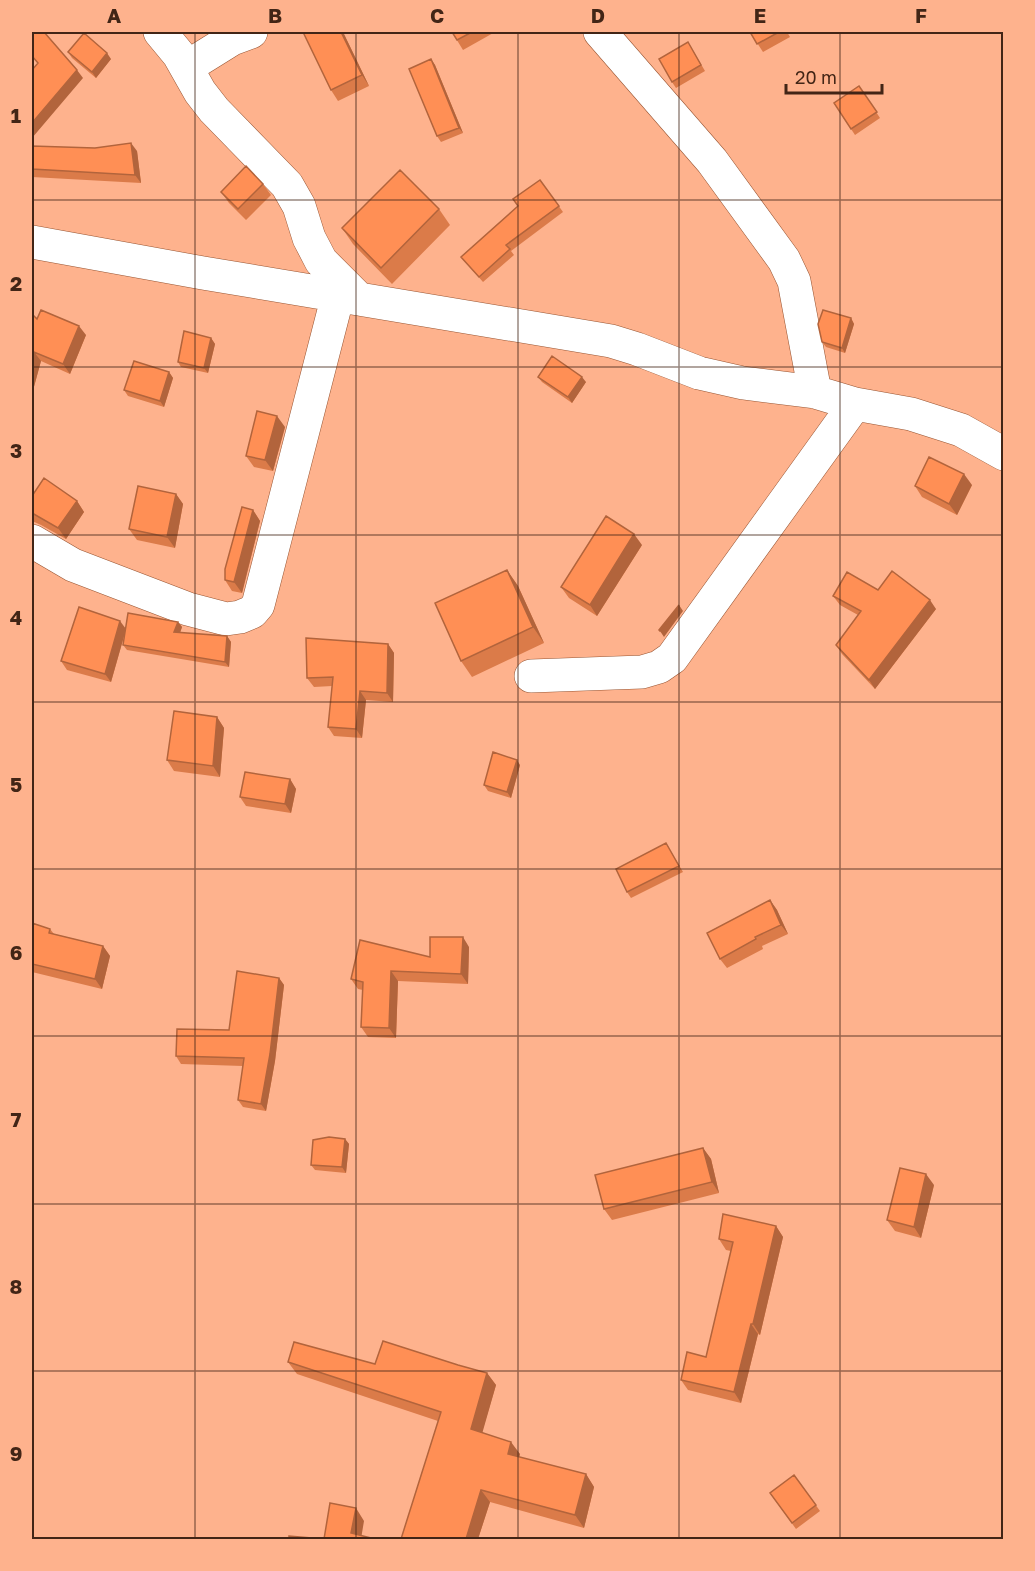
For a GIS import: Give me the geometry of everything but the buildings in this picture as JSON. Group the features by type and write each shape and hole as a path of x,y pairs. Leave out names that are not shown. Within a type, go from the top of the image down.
{"street":[{"path":"160,32 179,55 200,92 214,110 287,185 299,206 309,238 321,261 348,297"},
{"path":"187,67 232,39 251,32"},
{"path":"600,32 712,161 784,260 794,281 815,392"},
{"path":"32,242 611,341 637,348 699,373 815,392 855,404 910,414 961,430 1004,454"},
{"path":"32,541 73,565 188,609 226,618 240,618 252,612 258,605 348,297"},
{"path":"531,676 642,672 659,667 672,658 855,404"}]}
